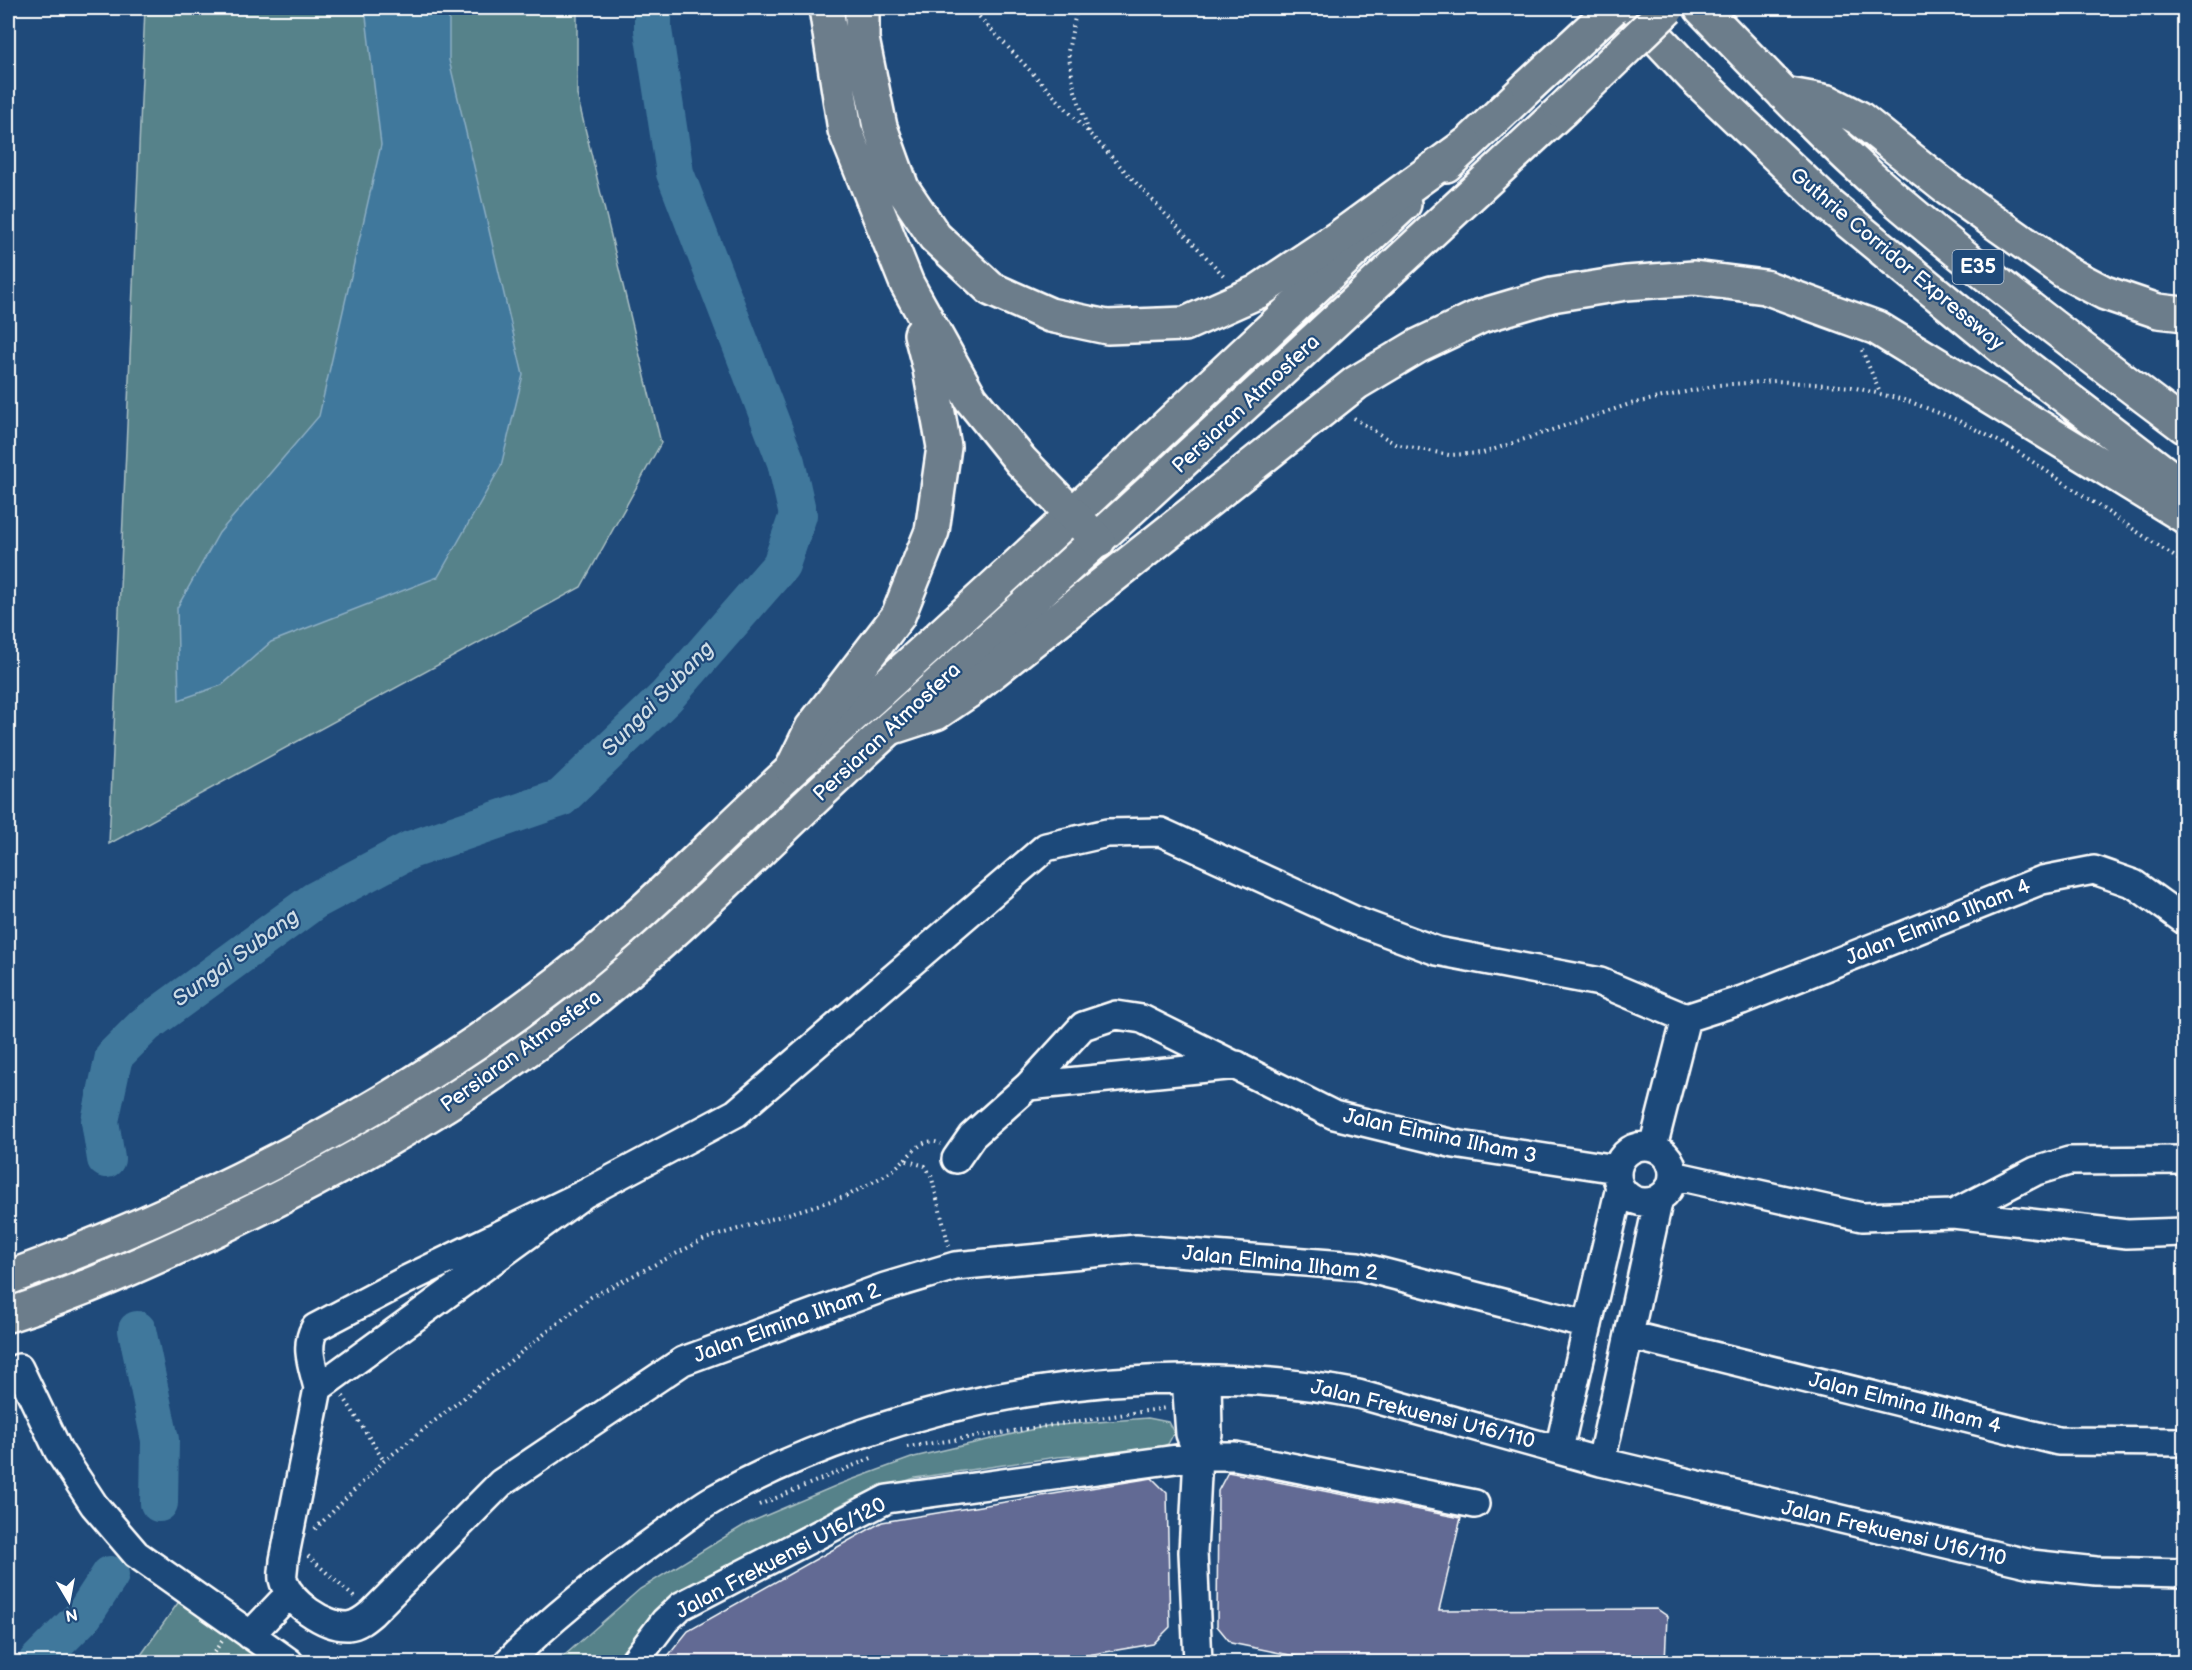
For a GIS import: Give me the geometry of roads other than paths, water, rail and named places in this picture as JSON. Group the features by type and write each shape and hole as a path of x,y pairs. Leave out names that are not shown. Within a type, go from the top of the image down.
{"main road":[{"path":"792,769 812,728 898,616 932,531 944,447 930,369 907,284 845,130 826,8"},
{"path":"862,8 862,39 880,127 902,188 935,237 992,289 1050,315 1107,327 1185,324 1257,292 1338,238 1466,145"},
{"path":"1612,8 1693,76"},
{"name":"Persiaran Atmosfera","path":"8,1278 118,1233 312,1144 416,1083 496,1029 567,976 660,896 792,769 956,624 1612,8"},
{"name":"Guthrie Corridor Expressway","path":"1629,8 1693,76 1830,207 2016,359 2184,488"},
{"name":"Persiaran Atmosfera","path":"8,1315 54,1300 155,1258 301,1189 439,1111 576,1013 667,937 890,728 1098,541 1561,111 1668,8"},
{"name":"E35","path":"1701,8 1784,94 1888,192 2049,325 2184,426"},
{"path":"1784,94 1828,102 1858,118 1948,189 2065,272 2105,293 2158,311 2184,314"},
{"path":"890,728 936,713 967,692 1356,383 1418,346 1481,316 1552,295 1626,283 1694,278 1765,287 1877,328 2184,516"},
{"path":"907,284 971,399 1021,461 1098,541"}],"street":[{"path":"237,1637 290,1593 283,1579 284,1560 325,1382 309,1351 309,1338 315,1328 406,1280 584,1194 736,1113 1046,847 1107,832 1161,832 1356,921 1427,947 1600,982 1686,1018 1653,1148"},
{"name":"Jalan Elmina Ilham 4","path":"1686,1018 1742,1000 2042,880 2094,870 2134,884 2184,921"},
{"name":"Jalan Elmina Ilham 3","path":"956,1159 972,1136 1028,1086 1083,1026 1116,1015 1142,1019 1334,1115 1454,1144 1618,1178"},
{"path":"1028,1086 1238,1065"},
{"path":"1559,1449 1588,1325 1618,1178 1626,1153 1634,1148 1653,1148 1667,1158 1666,1186 1629,1335 1602,1462"},
{"path":"1953,1214 2036,1171 2069,1161 2184,1160"},
{"path":"1618,1178 1633,1199 1642,1202 1666,1186 1862,1217 1953,1214 2127,1234 2184,1232"},
{"path":"325,1382 584,1194"},
{"name":"Jalan Elmina Ilham 2","path":"290,1593 302,1606 333,1624 349,1626 361,1622 501,1483 683,1360 885,1287 955,1266 1136,1249 1358,1266 1588,1325"},
{"name":"Jalan Elmina Ilham 4","path":"1629,1335 2058,1441 2184,1442"},
{"path":"19,1368 58,1450 101,1513 136,1554 237,1637 289,1662"},
{"path":"1197,1379 1190,1434 1198,1456 1192,1552 1198,1662"},
{"name":"Jalan Frekuensi U16/110","path":"508,1662 618,1567 711,1501 804,1454 966,1405 1083,1384 1197,1379 1264,1380 1358,1394 1602,1462 2031,1564 2096,1571 2184,1574"},
{"name":"Jalan Frekuensi U16/120","path":"634,1662 665,1621 681,1606 887,1498 1198,1456 1235,1456 1475,1504"}],"water":[{"path":"365,8 449,8 449,60 523,375 501,466 438,577 271,642 222,685 179,700 177,608 219,533 319,416 381,145"}],"waterway":[{"name":"Sungai Subang","path":"106,1159 100,1121 114,1056 145,1025 314,901 410,850 561,798 666,697 781,565 798,515 786,462 675,173 653,30 653,8"},
{"name":"Sungai Subang","path":"137,1330 160,1440 159,1503"},
{"name":"Sungai Subang","path":"37,1662 84,1615 110,1575"}]}
